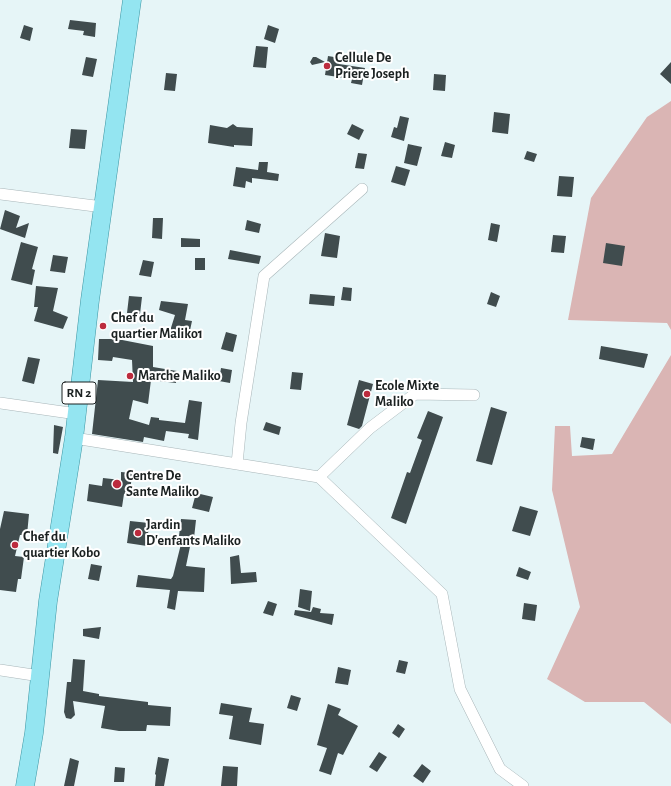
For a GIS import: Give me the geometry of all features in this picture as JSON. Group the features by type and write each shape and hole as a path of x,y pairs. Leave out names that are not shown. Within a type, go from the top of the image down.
{"main road":[{"name":"RN 2","path":"25,786 40,676 48,601 74,438 103,207 132,0"}],"street":[{"path":"237,464 264,276 362,189"},
{"path":"0,194 103,207"},
{"path":"319,477 370,428 415,394 474,395"},
{"path":"0,403 77,414"},
{"path":"74,438 319,477 442,594 460,689 500,769 523,786"},
{"path":"0,670 40,676"}],"shaded area":[{"path":"671,101 671,330 667,323 568,320 591,198 647,117"},
{"path":"671,355 671,724 644,702 585,702 547,679 580,607 552,490 555,426 570,426 572,456 612,454"}],"building":[{"path":"70,20 96,23 95,37 83,35 84,31 68,29"},
{"path":"24,25 33,28 30,41 20,38"},
{"path":"268,25 279,29 275,43 264,39"},
{"path":"256,46 268,47 266,68 253,67"},
{"path":"328,56 340,58 339,64 365,68 362,85 351,83 352,79 325,75"},
{"path":"86,57 97,59 93,77 82,75"},
{"path":"313,57 325,62 312,65 310,62"},
{"path":"671,62 671,84 660,74"},
{"path":"166,73 177,74 175,91 164,90"},
{"path":"434,74 446,75 445,91 433,90"},
{"path":"494,112 510,114 508,134 492,132"},
{"path":"400,116 409,118 404,141 391,137 394,127 397,128"},
{"path":"233,124 237,127 253,128 252,146 234,145 234,147 208,143 210,125 227,128"},
{"path":"352,124 364,130 359,140 347,134"},
{"path":"71,129 87,130 85,149 69,148"},
{"path":"445,142 455,145 452,158 441,156"},
{"path":"408,144 422,147 417,166 404,163"},
{"path":"527,151 537,154 534,162 524,159"},
{"path":"358,153 367,154 364,169 355,168"},
{"path":"259,162 268,162 267,172 279,174 278,181 252,178 252,183 246,181 245,188 233,186 236,167 258,170"},
{"path":"396,166 410,170 405,186 391,182"},
{"path":"559,176 574,177 572,197 557,196"},
{"path":"5,210 20,216 16,228 29,223 25,238 0,229"},
{"path":"153,218 163,218 162,239 152,238"},
{"path":"247,220 261,224 259,233 245,230"},
{"path":"491,223 500,225 497,242 488,240"},
{"path":"325,233 340,236 337,258 321,256"},
{"path":"553,235 566,236 564,253 551,252"},
{"path":"181,238 200,239 200,247 181,247"},
{"path":"21,242 38,247 32,269 35,270 32,285 11,280"},
{"path":"606,243 625,246 622,266 603,263"},
{"path":"230,250 261,256 259,264 228,259"},
{"path":"53,255 68,257 65,273 50,271"},
{"path":"195,258 205,258 205,270 195,270"},
{"path":"143,260 154,262 151,277 139,275"},
{"path":"36,286 58,288 53,311 68,317 63,329 34,321 38,307 34,307"},
{"path":"343,287 352,288 351,301 341,300"},
{"path":"491,292 500,296 496,307 487,304"},
{"path":"310,294 335,296 334,306 309,304"},
{"path":"129,296 142,297 140,314 127,313"},
{"path":"161,301 188,304 185,320 192,321 189,335 170,331 175,315 159,310"},
{"path":"226,332 237,335 233,352 221,349"},
{"path":"99,339 117,339 153,346 153,367 177,371 176,383 151,380 148,404 133,400 129,419 149,425 151,417 159,418 159,420 185,423 189,400 202,402 198,440 188,438 189,434 166,431 164,441 144,437 143,442 92,434 98,380 133,382 132,360 113,357 112,361 98,360"},
{"path":"601,346 648,354 644,368 599,359"},
{"path":"28,357 40,359 34,384 22,381"},
{"path":"221,368 232,370 230,383 219,381"},
{"path":"292,372 303,373 301,390 290,389"},
{"path":"359,380 373,384 362,426 359,429 347,425"},
{"path":"491,407 507,412 492,465 476,461"},
{"path":"428,411 443,417 406,524 391,518 407,472 410,473 422,440 417,438"},
{"path":"266,422 281,427 279,435 263,430"},
{"path":"54,425 63,427 58,454 53,453"},
{"path":"582,437 595,439 593,450 580,447"},
{"path":"121,472 132,473 130,494 124,494 122,507 87,501 89,484 102,486 103,478 121,480"},
{"path":"196,493 213,497 209,512 192,508"},
{"path":"520,506 538,511 530,536 512,531"},
{"path":"4,511 29,514 27,535 20,535 15,556 24,557 21,579 18,579 16,592 0,590 0,529"},
{"path":"181,519 196,520 194,538 192,537 186,566 205,568 204,592 178,591 175,610 167,608 170,590 136,587 138,575 171,579 173,576 183,536 179,536"},
{"name":"Jardin D'enfants Maliko","path":"130,521 149,523 147,546 127,543"},
{"path":"239,555 241,573 256,572 257,582 231,584 230,557"},
{"path":"91,564 102,566 99,581 88,579"},
{"path":"519,567 531,572 528,580 516,576"},
{"path":"300,589 312,591 310,611 298,607"},
{"path":"268,601 277,604 273,616 263,613"},
{"path":"524,603 537,605 535,621 522,619"},
{"path":"313,607 321,609 320,613 334,614 332,625 294,615 295,610 311,612"},
{"path":"101,627 99,639 83,636 83,629"},
{"path":"73,659 85,660 83,691 99,694 99,696 148,702 148,705 171,707 170,726 147,725 146,731 119,731 101,728 105,706 73,701 75,715 71,719 66,718 64,712 67,682 71,682"},
{"path":"399,660 408,662 405,674 396,672"},
{"path":"338,667 351,670 348,685 335,683"},
{"path":"291,695 301,698 297,711 287,708"},
{"path":"221,703 252,708 249,722 264,724 261,745 229,739 233,716 219,714"},
{"path":"328,704 341,709 338,715 358,726 343,755 338,753 331,775 319,771 327,748 317,745"},
{"path":"398,724 405,729 399,738 392,733"},
{"path":"379,752 387,757 377,772 369,767"},
{"path":"158,757 169,759 164,786 155,786 155,774"},
{"path":"70,758 79,761 74,786 64,786"},
{"path":"422,764 431,771 423,783 413,776"},
{"path":"223,766 238,767 237,786 221,786"},
{"path":"115,767 125,768 124,782 114,782"}],"place":[{"name":"Cellule De Priere Joseph","path":"327,66"},
{"name":"Chef du quartier Maliko1","path":"103,326"},
{"name":"Marche Maliko","path":"130,376"},
{"name":"Ecole Mixte Maliko","path":"367,394"},
{"name":"Centre De Sante Maliko","path":"117,484"},
{"name":"Jardin D'enfants Maliko","path":"138,533"},
{"name":"Chef du quartier Kobo","path":"15,545"}]}
